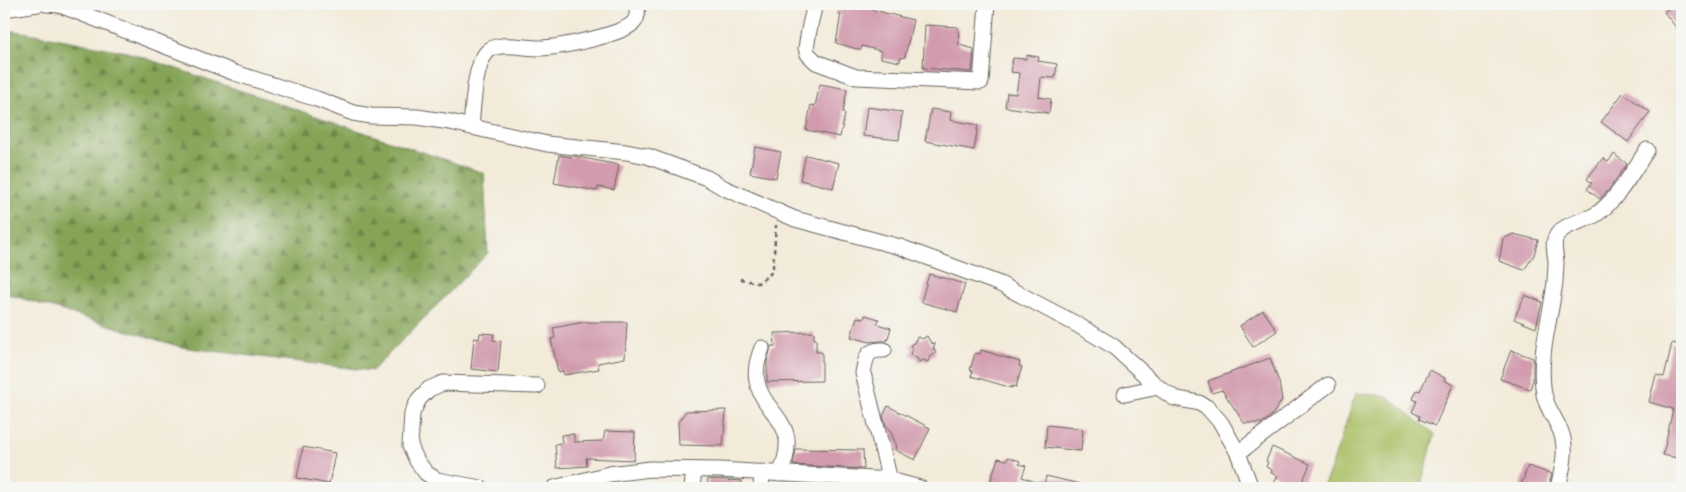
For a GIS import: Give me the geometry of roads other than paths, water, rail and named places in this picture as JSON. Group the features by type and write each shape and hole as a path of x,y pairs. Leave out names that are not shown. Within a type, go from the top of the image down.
{"street":[{"path":"4,9 38,4"},
{"path":"46,4 60,5 234,73 318,99 353,113 370,116 417,117 450,122 547,144 647,156 708,178 724,188 795,219 900,247 1000,284 1113,346 1158,387 1174,398 1199,403 1208,408 1221,423 1238,452 1252,488"},
{"path":"471,127 475,87 480,65 488,50 512,46 542,48 596,38 627,27 634,22 637,15 636,4"},
{"path":"815,4 806,48 808,54 816,62 856,77 981,82 986,4"},
{"path":"1558,488 1564,456 1564,442 1561,431 1545,401 1542,387 1542,367 1556,262 1554,241 1560,231 1595,215 1604,208 1623,185 1647,150"},
{"path":"762,348 757,359 756,376 760,393 781,421 787,438 787,456 780,474"},
{"path":"884,350 876,350 870,353 866,359 863,373 890,480"},
{"path":"481,488 437,480 426,473 417,461 410,446 412,413 418,399 429,389 443,383 536,386"},
{"path":"1238,452 1328,385"},
{"path":"1125,394 1158,387"},
{"path":"554,488 609,474 650,469 762,472 890,480 920,488"},
{"path":"692,488 694,470"},
{"path":"760,488 762,472"}]}
